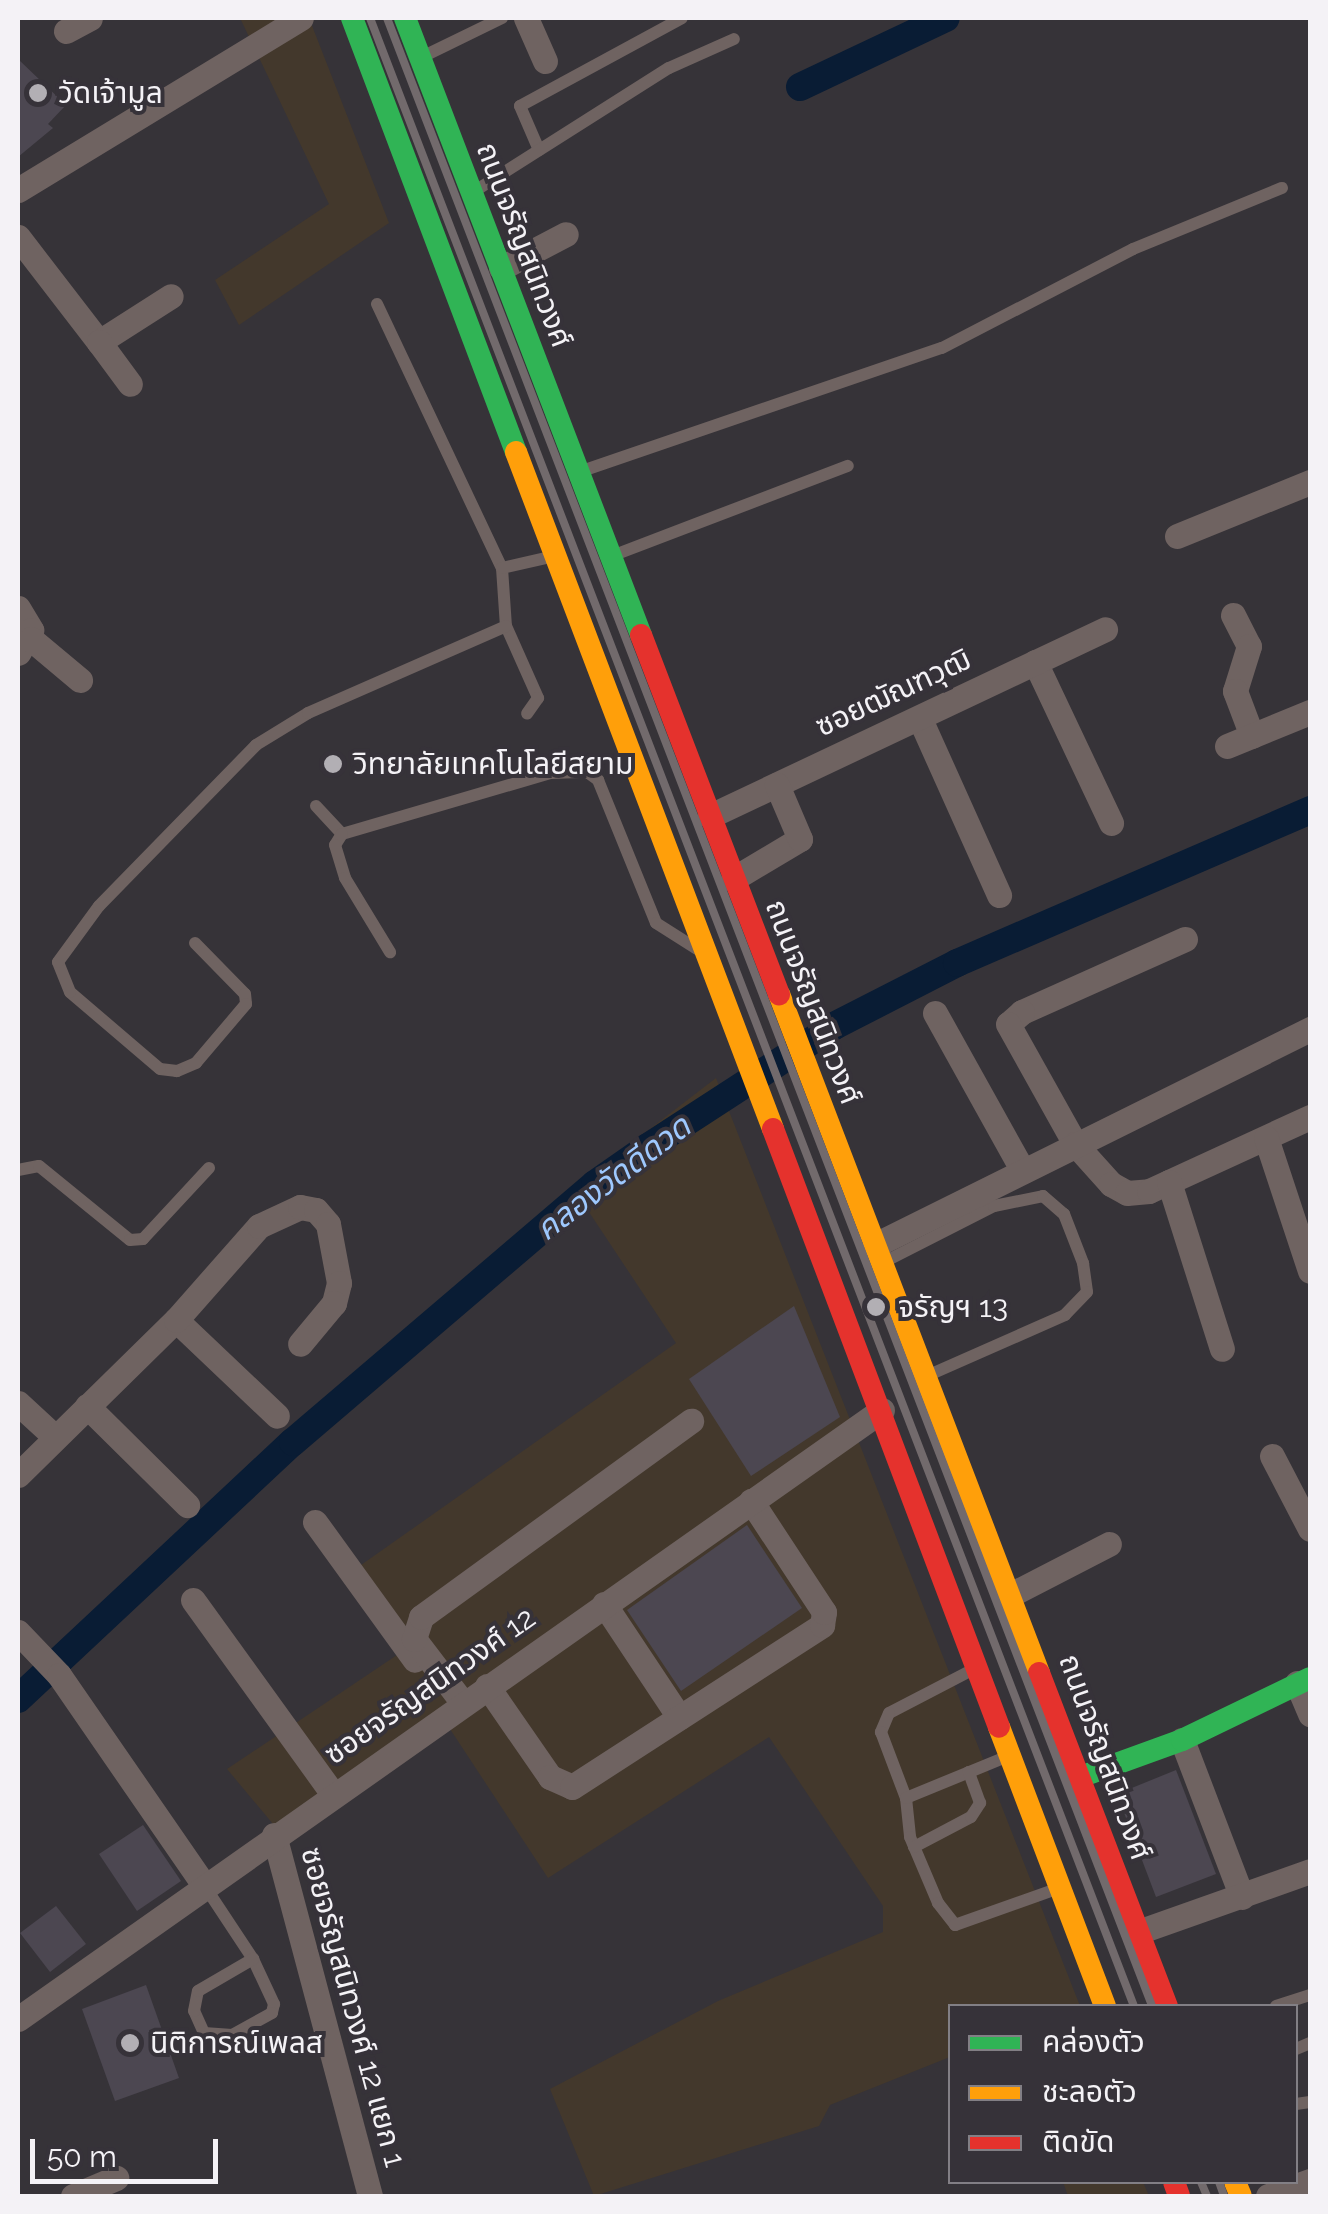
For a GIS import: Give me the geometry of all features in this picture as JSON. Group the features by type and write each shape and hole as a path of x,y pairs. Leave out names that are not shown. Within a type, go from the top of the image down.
{"main road":[{"path":"352,18 1104,2004"},
{"name":"ถนนจรัญสนิทวงศ์","path":"405,18 1166,2004"},
{"path":"470,329 517,310"},
{"path":"1080,1776 1182,1740 1304,1680"}],"street":[{"path":"66,31 90,18"},
{"path":"18,190 301,18"},
{"path":"526,18 545,61"},
{"path":"501,268 566,234"},
{"path":"18,237 130,384"},
{"path":"99,342 171,296"},
{"path":"1177,536 1310,482"},
{"path":"18,608 24,646 80,680"},
{"path":"1233,615 1249,646 1234,691 1240,741 1310,712"},
{"name":"ซอยฒัณฑวุฒิ","path":"710,816 1104,629"},
{"path":"1036,662 1111,823"},
{"path":"920,718 1000,894"},
{"path":"733,879 800,840 776,785"},
{"path":"1185,940 1008,1024 1076,1144 1127,1193 1169,1182 1310,1117"},
{"path":"936,1013 1023,1171"},
{"path":"879,1254 1023,1171 1310,1029"},
{"path":"1266,1138 1310,1271"},
{"path":"1169,1182 1222,1349"},
{"path":"18,1476 176,1320 259,1226 300,1207 316,1210 333,1238 338,1283 334,1303 300,1344"},
{"path":"176,1320 277,1416"},
{"path":"18,1403 55,1437"},
{"path":"87,1406 187,1505"},
{"name":"ซอยจรัญสนิทวงศ์ 12","path":"18,2019 204,1884 882,1410"},
{"path":"457,1706 414,1639 420,1618 692,1420"},
{"path":"1272,1456 1310,1529"},
{"path":"487,1686 560,1787 572,1788 822,1625 824,1612 751,1501"},
{"path":"316,1522 457,1706"},
{"path":"1012,1594 1109,1544"},
{"path":"193,1600 333,1794"},
{"path":"604,1604 680,1718"},
{"path":"18,1632 54,1670 204,1884"},
{"path":"1304,1680 1310,1714"},
{"path":"1182,1740 1242,1896"},
{"name":"ซอยจรัญสนิทวงศ์ 12 แยก 1","path":"274,1835 370,2196"},
{"path":"1138,1932 1310,1871"},
{"path":"73,2196 116,2178"},
{"path":"1268,2196 1310,2181"}],"lane":[{"path":"420,58 502,18"},
{"path":"539,150 520,106 682,18"},
{"path":"472,193 669,68 734,39"},
{"path":"580,472 942,348 1133,249 1282,188"},
{"path":"377,304 502,568 506,626 538,698 526,714"},
{"path":"611,556 848,466"},
{"path":"502,568 558,556"},
{"path":"194,942 246,994 246,1004 196,1064 177,1071 160,1069 70,992 58,962 99,906 256,745 308,713 506,626"},
{"path":"390,952 345,878 335,845 342,834 551,772 588,772 598,780 656,923 673,939 708,954"},
{"path":"316,806 342,834"},
{"path":"18,1170 39,1166 130,1240 143,1239 209,1168"},
{"path":"879,1254 1020,1196 1043,1196 1064,1214 1087,1292 1064,1315 927,1376"},
{"path":"979,1666 889,1713 881,1732 906,1798 914,1848 938,1904 955,1925 1061,1888"},
{"path":"906,1798 1010,1755"},
{"path":"914,1848 971,1817 980,1803 969,1772"},
{"path":"204,1884 253,1959 274,1995 272,2013 232,2035 204,2033 194,2010 198,1991 253,1959"},
{"path":"1282,2004 1310,1995"}],"shaded area":[{"path":"240,18 309,18 389,223 239,325 215,280 329,204"},
{"path":"716,1078 1079,2004 948,2004 948,2058 830,2105 819,2126 594,2196 550,2089 718,2001 883,1932 883,1906 769,1737 548,1878 450,1729 288,1842 227,1769 397,1655 344,1577 676,1343 573,1188"},
{"path":"1064,2184 1144,2184 1149,2196 1068,2196"}],"building":[{"path":"18,59 66,105 48,124 53,128 18,157"},
{"path":"794,1306 840,1417 751,1476 689,1379"},
{"path":"747,1525 802,1608 681,1691 627,1610"},
{"path":"1176,1770 1216,1874 1156,1897 1117,1794"},
{"path":"143,1825 181,1881 137,1911 99,1854"},
{"path":"56,1906 86,1944 50,1972 20,1933"},
{"name":"นิติการณ์เพลส","path":"146,1985 179,2078 115,2101 82,2009"}],"waterway":[{"path":"800,87 946,18"},
{"name":"คลองวัดดีดวด","path":"18,1699 293,1442 595,1184 648,1147 834,1026 957,963 1310,810"}],"railway":[{"path":"370,18 1133,2004"},
{"path":"387,18 1151,2004"},
{"path":"1202,2184 1207,2196"},
{"path":"1220,2184 1224,2196"}],"traffic: fast":[{"path":"352,18 516,452"},
{"path":"405,18 641,635"},
{"path":"1080,1777 1182,1740 1310,1678"}],"traffic: slow":[{"path":"516,452 773,1129"},
{"path":"779,994 1039,1673"},
{"path":"999,1727 1104,2004"},
{"path":"1236,2184 1241,2196"}],"traffic: jam":[{"path":"641,635 779,994"},
{"path":"773,1129 999,1727"},
{"path":"1039,1673 1166,2004"},
{"path":"1175,2184 1179,2196"}],"place":[{"name":"วัดเจ้ามูล","path":"38,93"},
{"name":"วิทยาลัยเทคโนโลยีสยาม","path":"333,764"},
{"name":"จรัญฯ 13","path":"876,1307"},
{"name":"นิติการณ์เพลส","path":"130,2043"}]}
